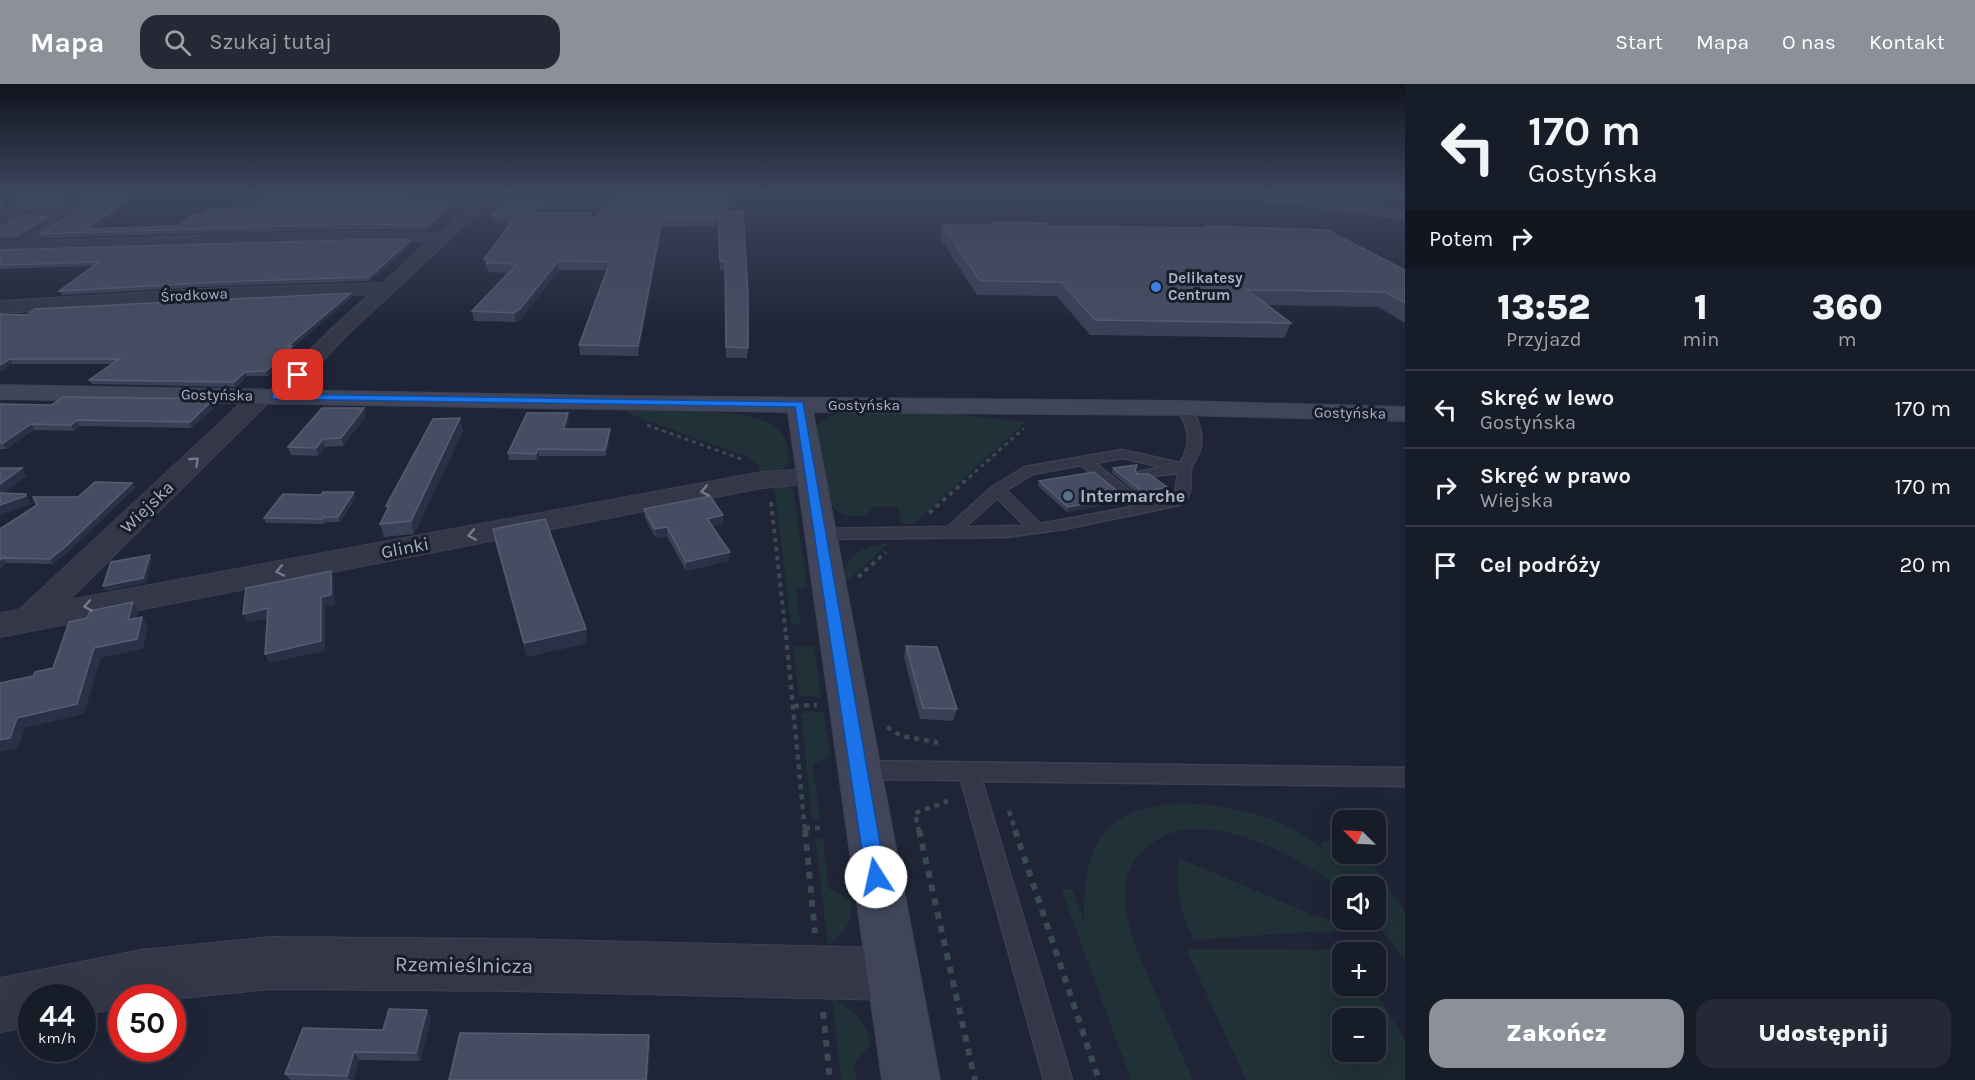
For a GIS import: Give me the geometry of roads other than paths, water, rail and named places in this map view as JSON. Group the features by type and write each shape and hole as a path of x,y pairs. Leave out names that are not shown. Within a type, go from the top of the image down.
{"main road":[{"name":"Gostyńska","path":"0,392 1182,408 1405,414"},
{"path":"799,404 911,1080"}],"street":[{"path":"0,247 239,239"},
{"name":"Wiejska","path":"16,621 269,397 440,239"},
{"name":"Środkowa","path":"0,307 221,294 387,288"},
{"name":"Glinki","path":"16,621 762,480 810,477"},
{"name":"Rzemieślnicza","path":"96,986 141,976 271,963 511,965 892,974"},
{"path":"0,1005 18,1002"}],"lane":[{"path":"19,246 30,239"},
{"path":"819,534 952,531 997,533 1036,528 1180,500 1185,485 1184,468 1192,456 1197,441 1194,426 1182,408"},
{"path":"952,531 997,490 1030,470 1115,455 1131,455 1184,468"},
{"path":"1083,460 1116,480 1143,508"},
{"path":"1142,475 1184,468"},
{"path":"997,490 1036,528"},
{"path":"858,770 1405,777"},
{"path":"969,772 1058,1080"}],"place":[{"name":"Delikatesy Centrum","path":"1156,287"},
{"name":"Intermarche","path":"1068,496"}]}
